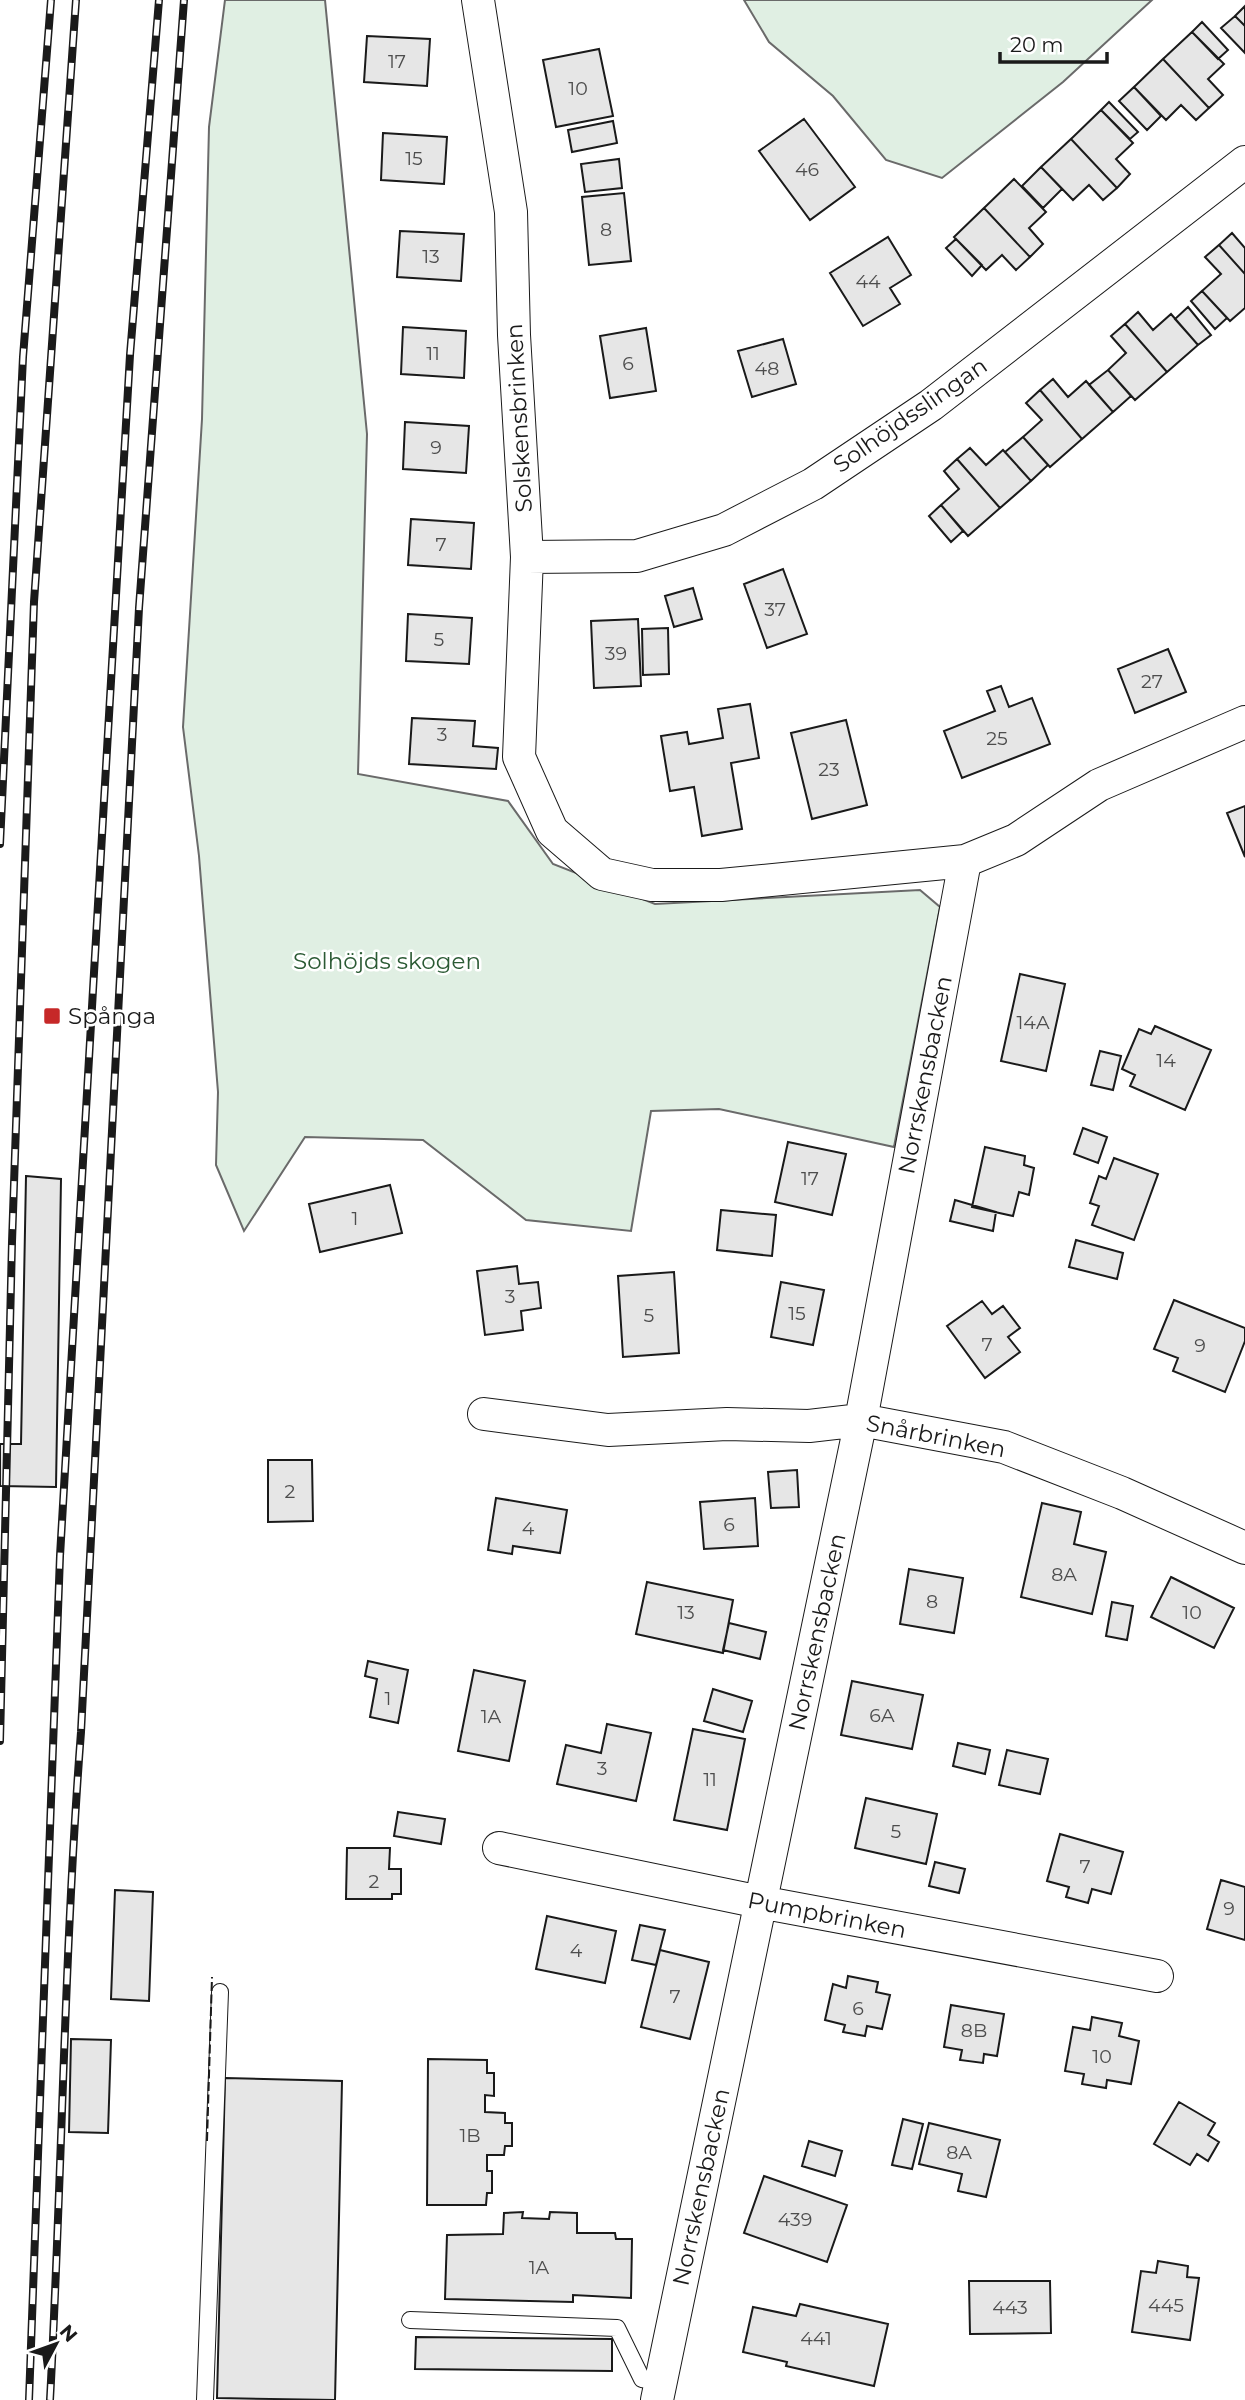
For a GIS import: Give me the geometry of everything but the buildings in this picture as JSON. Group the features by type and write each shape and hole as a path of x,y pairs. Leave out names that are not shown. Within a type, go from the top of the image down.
{"street":[{"name":"Solskensbrinken","path":"478,0 511,212 514,335 527,557 519,757 552,831 602,874 652,885 721,885 965,861"},
{"name":"Solhöjdsslingan","path":"527,557 636,556 724,530 813,484 931,405 1245,162"},
{"path":"965,861 1016,840 1099,785 1245,722"},
{"name":"Norrskensbacken","path":"658,2391 861,1420 965,861"},
{"name":"Snårbrinken","path":"484,1414 608,1430 727,1424 809,1426 861,1420 1004,1447 1122,1493 1245,1548"},
{"name":"Pumpbrinken","path":"499,1848 760,1902 1157,1976"}],"lane":[{"path":"205,2400 220,1992"},
{"path":"410,2320 617,2328 642,2379 658,2391"}],"green space":[{"name":"Solhöjds skogen","path":"225,0 325,0 367,434 358,774 508,801 553,864 655,904 920,890 940,907 894,1147 719,1109 651,1111 631,1231 526,1220 423,1140 305,1137 244,1231 216,1165 218,1092 199,856 183,727 202,419 209,127"},
{"path":"744,0 1152,0 1063,82 942,178 886,160 833,96 769,42"}],"railway":[{"path":"0,844 23,357 51,0"},
{"path":"0,1741 12,1242 34,602 76,0"},
{"path":"29,2400 60,1556 130,355 159,0"},
{"path":"50,2400 75,1815 139,608 184,0"}],"fence":[{"path":"207,2141 212,1977"}],"place":[{"name":"Spånga","path":"52,1016"}]}
